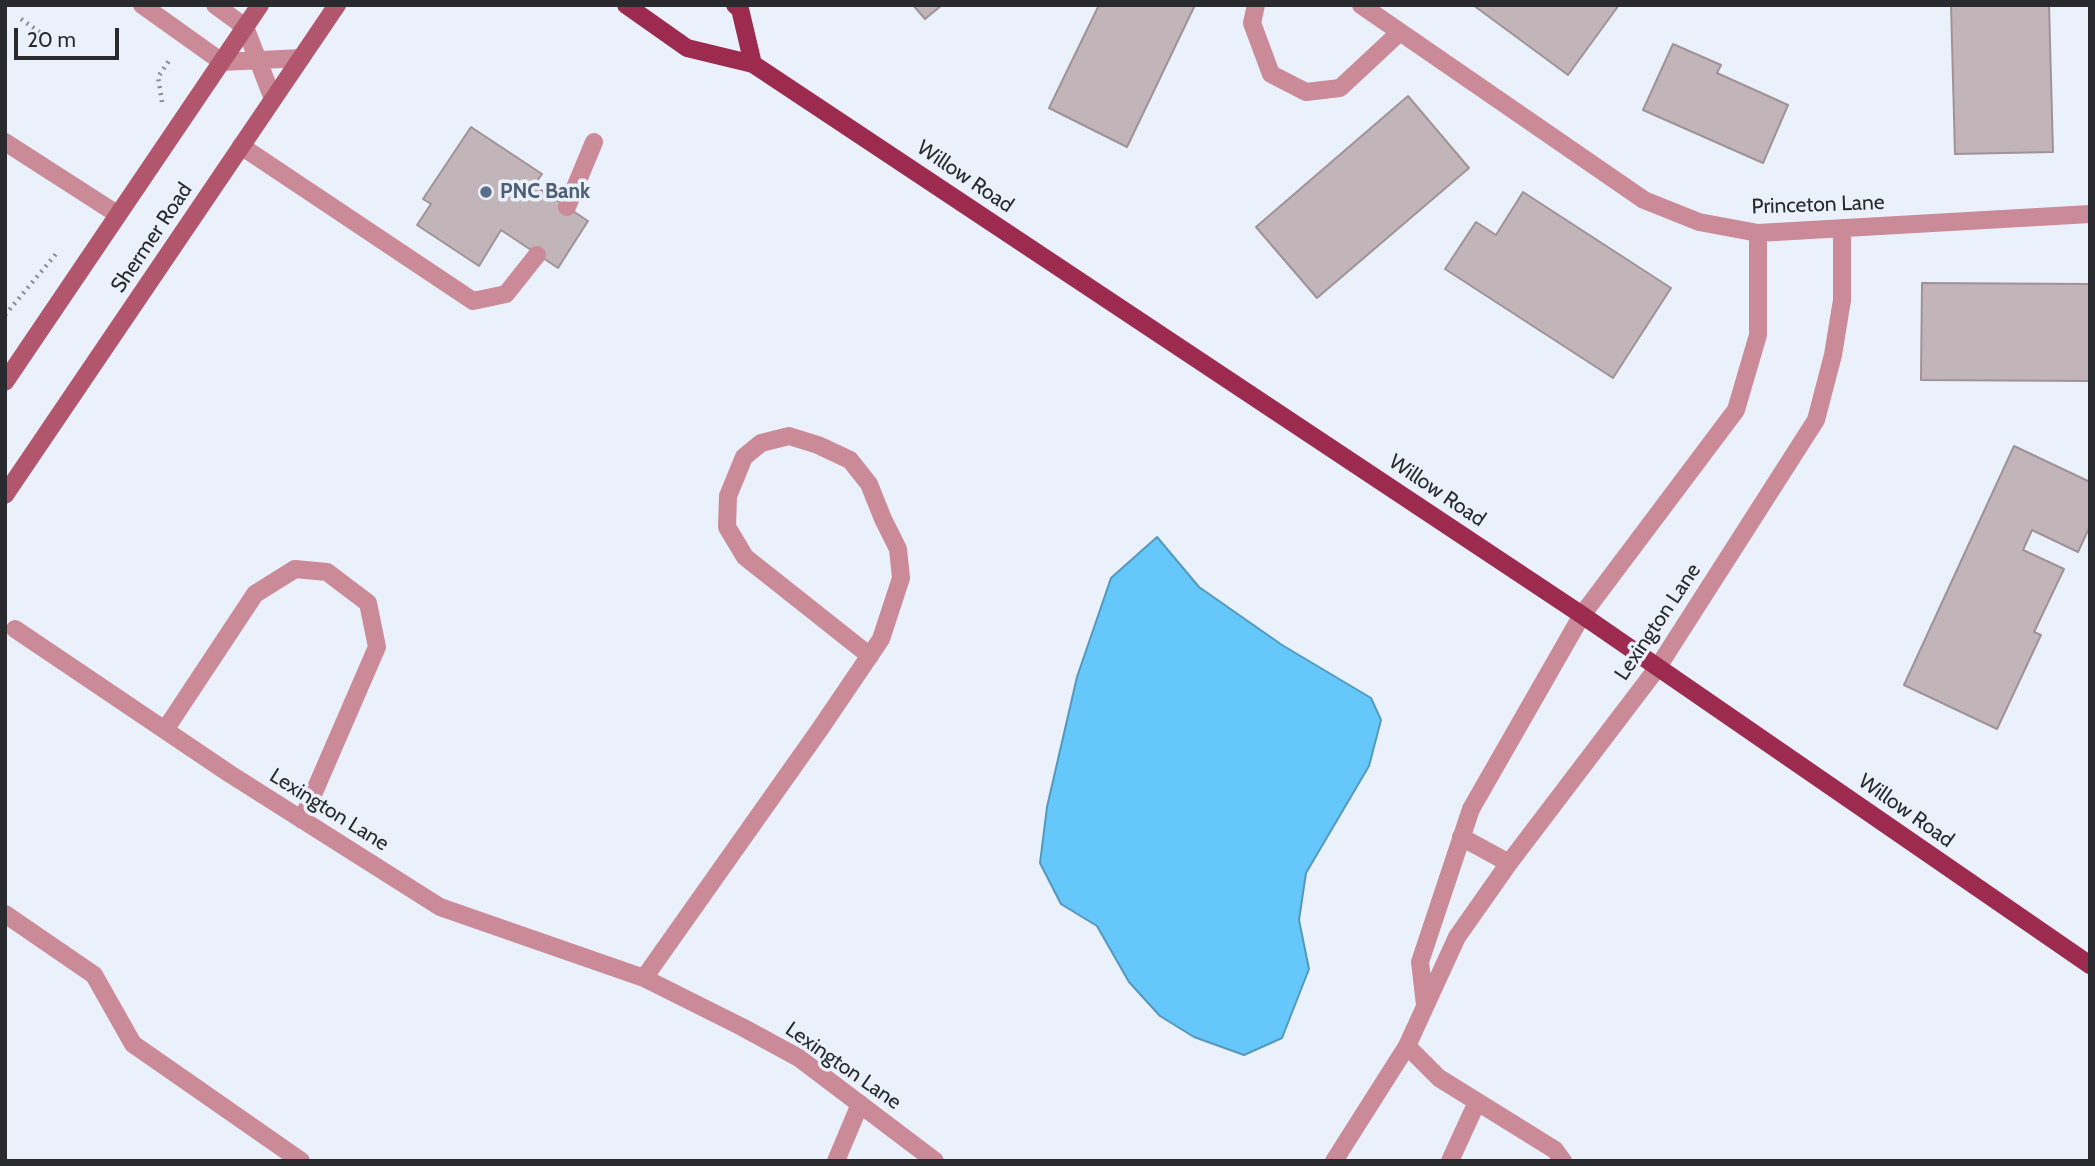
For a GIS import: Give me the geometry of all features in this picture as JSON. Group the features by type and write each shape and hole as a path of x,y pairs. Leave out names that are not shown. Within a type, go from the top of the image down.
{"main road":[{"name":"Shermer Road","path":"5,382 260,5"},
{"name":"Shermer Road","path":"5,495 337,5"},
{"name":"Willow Road","path":"626,5 687,48 753,64 1583,615 2090,965"},
{"path":"734,5 740,9 753,64"}],"street":[{"path":"215,5 245,27 274,99"},
{"path":"1256,5 1252,23 1271,74 1306,92 1340,88 1400,32"},
{"name":"Princeton Lane","path":"1362,5 1644,200 1699,222 1758,233 2090,214"},
{"path":"146,8 222,62 301,58"},
{"path":"5,142 117,214"},
{"path":"567,207 594,142"},
{"path":"241,146 473,301 506,293 537,255"},
{"name":"Lexington Lane","path":"1334,1161 1407,1046 1457,937 1508,863 1658,667 1816,420 1833,355 1842,300 1842,228"},
{"path":"1426,1007 1420,962 1471,809 1583,615 1736,410 1758,335 1758,233"},
{"path":"644,978 820,729 870,656 881,639 901,578 898,549 869,484 850,460 818,444 789,436 761,443 744,457 728,496 727,527 745,557 870,656"},
{"path":"165,730 254,594 295,569 327,572 368,603 377,647 302,820"},
{"name":"Lexington Lane","path":"15,629 302,820 440,907 644,978 799,1058 936,1161"},
{"path":"1461,836 1508,863"},
{"path":"5,914 94,975 133,1044 301,1161"},
{"path":"1407,1046 1439,1078 1555,1150 1563,1161"},
{"path":"1450,1161 1477,1102"},
{"path":"836,1161 860,1104"}],"path":[{"path":"22,19 45,36"}],"water":[{"path":"1157,537 1199,587 1282,645 1371,698 1381,720 1369,766 1306,873 1299,920 1309,969 1282,1038 1244,1055 1194,1037 1160,1016 1129,982 1097,926 1061,904 1040,863 1047,807 1077,677 1111,578"}],"building":[{"path":"913,5 942,5 925,19"},
{"path":"1099,5 1195,5 1127,147 1049,108"},
{"path":"1473,5 1619,5 1568,75"},
{"path":"1951,5 2049,5 2053,152 1955,154"},
{"path":"1673,44 1721,65 1717,73 1788,105 1763,163 1643,110"},
{"path":"1408,96 1469,168 1317,298 1256,227"},
{"name":"PNC Bank","path":"471,127 542,174 534,185 588,221 558,268 501,230 479,266 417,225 431,204 423,199"},
{"path":"1523,192 1671,288 1613,378 1445,269 1476,222 1496,235"},
{"path":"1922,283 2090,284 2090,381 1921,380"},
{"path":"2014,446 2090,482 2090,526 2078,552 2032,530 2023,550 2064,569 2034,632 2041,635 1997,729 1904,685"}],"place":[{"name":"PNC Bank","path":"486,192"}]}
